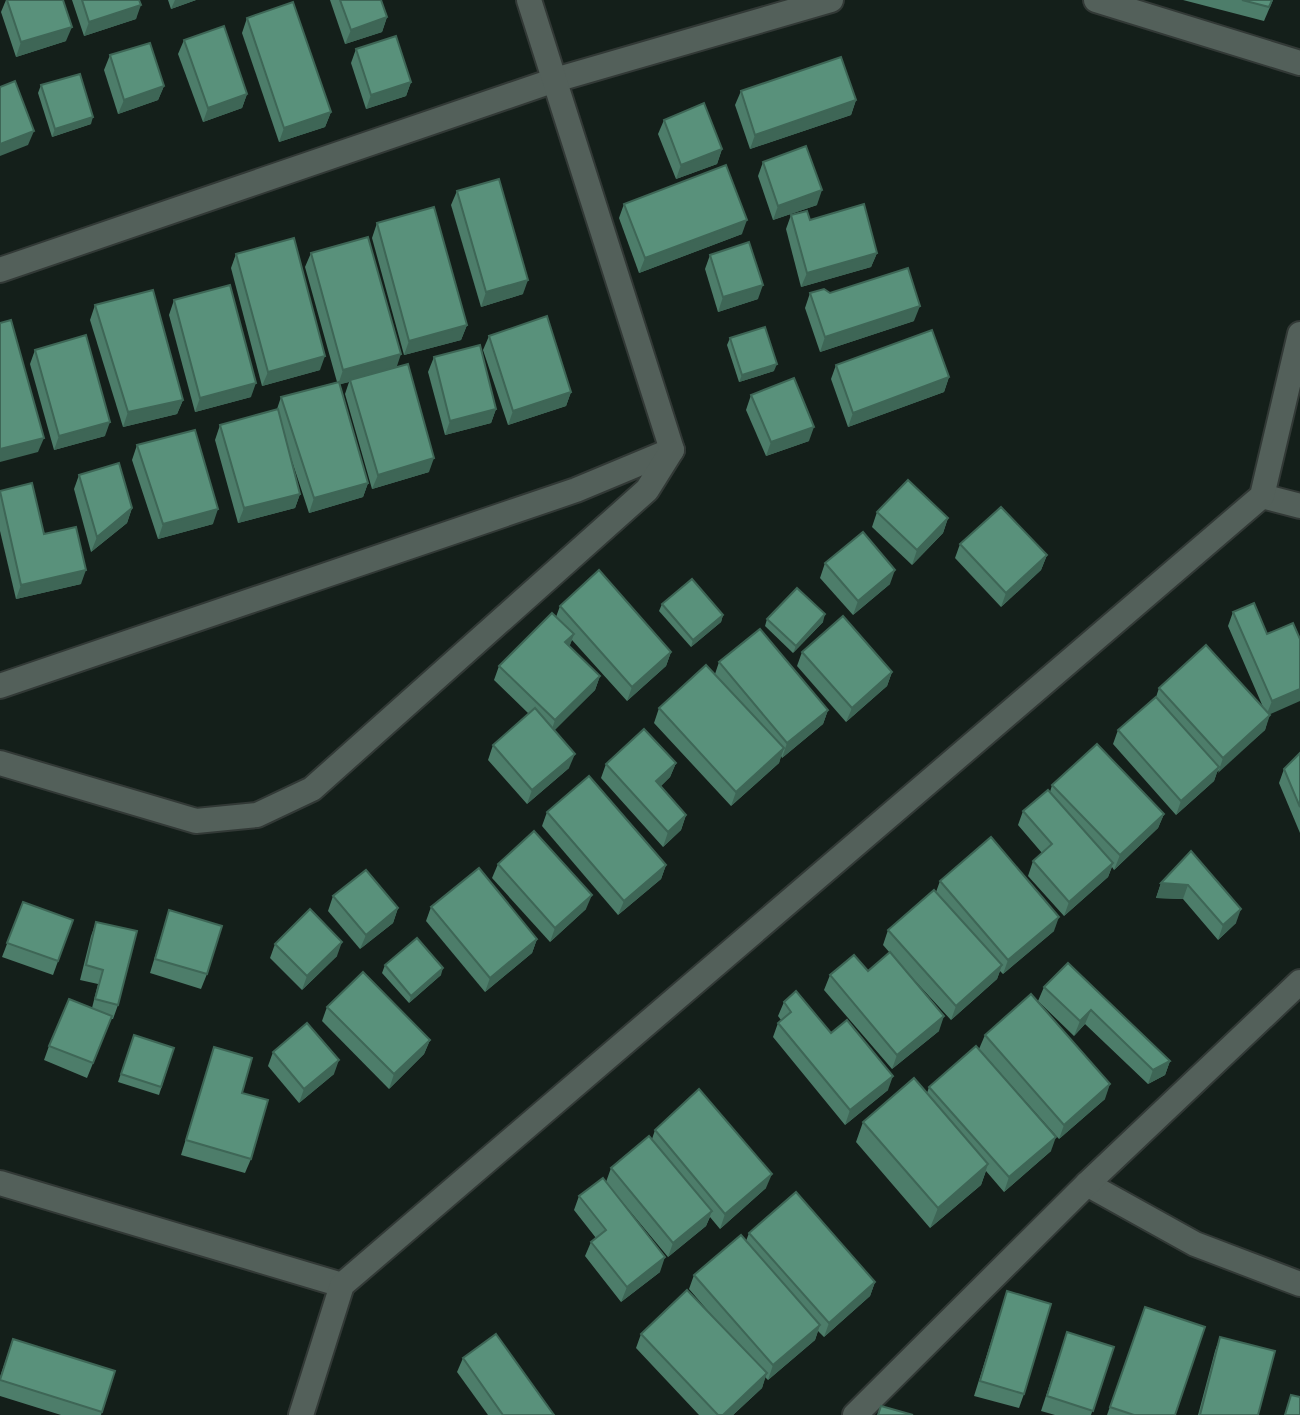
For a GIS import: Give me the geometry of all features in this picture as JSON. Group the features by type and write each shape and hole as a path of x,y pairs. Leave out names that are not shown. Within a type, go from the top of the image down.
{"street":[{"path":"0,763 196,821 257,815 312,789 647,490 672,450 529,0"},
{"path":"0,270 555,80 831,0"},
{"path":"1096,0 1300,63"},
{"path":"301,1415 342,1285 1262,496 1300,334"},
{"path":"0,686 576,490 672,450"},
{"path":"1262,496 1300,506"},
{"path":"855,1415 1087,1184 1300,982"},
{"path":"0,1183 342,1285"},
{"path":"1087,1184 1195,1244 1300,1284"}],"building":[{"path":"7,0 63,0 72,27 21,42"},
{"path":"82,0 139,0 141,5 89,22"},
{"path":"340,0 381,0 387,17 351,30"},
{"path":"1242,0 1272,0 1269,7"},
{"path":"293,2 331,112 284,128 247,18"},
{"path":"224,26 247,94 208,108 184,40"},
{"path":"396,36 411,82 371,95 356,49"},
{"path":"150,43 164,86 124,100 110,55"},
{"path":"841,57 856,100 755,135 741,91"},
{"path":"80,74 93,117 55,129 41,85"},
{"path":"15,81 34,131 0,144 0,87"},
{"path":"704,103 722,149 681,165 664,120"},
{"path":"806,146 822,190 778,206 763,162"},
{"path":"726,165 747,220 645,258 624,204"},
{"path":"499,179 528,280 486,292 457,191"},
{"path":"864,204 877,253 807,273 791,215 807,211 810,220"},
{"path":"434,207 467,325 409,341 377,223"},
{"path":"368,237 401,354 343,370 311,253"},
{"path":"294,238 325,356 268,372 236,254"},
{"path":"749,242 763,285 723,297 710,255"},
{"path":"908,268 920,306 825,337 810,293 824,289 830,293"},
{"path":"230,285 256,383 200,398 174,300"},
{"path":"153,290 183,400 128,412 95,305"},
{"path":"547,316 571,392 513,411 489,336"},
{"path":"11,320 44,438 0,449 0,323"},
{"path":"765,327 777,364 742,375 730,338"},
{"path":"932,330 949,377 853,413 836,365"},
{"path":"86,335 110,422 59,436 35,350"},
{"path":"480,345 496,409 450,421 434,357"},
{"path":"408,364 434,458 378,475 350,380"},
{"path":"794,378 814,427 771,442 751,395"},
{"path":"339,382 368,483 314,498 281,397"},
{"path":"278,409 300,494 244,508 220,425"},
{"path":"195,430 218,509 163,524 137,445"},
{"path":"119,463 132,508 97,537 79,475"},
{"path":"908,480 948,518 917,550 877,512"},
{"path":"32,483 44,534 76,527 86,570 21,585 0,491"},
{"path":"1001,507 1047,555 1006,593 960,544"},
{"path":"863,532 895,570 858,601 825,563"},
{"path":"599,570 671,652 632,687 560,606"},
{"path":"692,579 723,615 693,640 662,604"},
{"path":"797,588 825,614 796,646 767,619"},
{"path":"1254,603 1267,634 1293,623 1300,639 1300,689 1272,701 1233,612"},
{"path":"552,613 574,634 565,642 600,676 555,720 499,666"},
{"path":"843,616 892,672 852,708 802,652"},
{"path":"760,629 828,710 787,743 719,662"},
{"path":"1206,645 1270,715 1223,758 1159,688"},
{"path":"706,665 784,748 736,792 659,708"},
{"path":"1156,697 1219,767 1181,801 1118,730"},
{"path":"535,708 575,754 532,790 493,745"},
{"path":"644,729 676,763 656,781 686,815 668,832 606,764"},
{"path":"1097,744 1164,814 1120,855 1052,785"},
{"path":"1300,753 1300,807 1284,769"},
{"path":"589,776 666,865 624,901 547,812"},
{"path":"1048,790 1113,863 1069,902 1033,861 1052,844 1023,811"},
{"path":"534,831 592,895 555,928 498,864"},
{"path":"991,837 1059,917 1008,960 940,881"},
{"path":"1191,851 1241,909 1223,925 1188,885 1161,883"},
{"path":"479,868 537,939 490,978 431,907"},
{"path":"366,870 398,908 366,935 333,896"},
{"path":"934,890 1002,965 956,1006 888,930"},
{"path":"23,902 73,920 58,961 7,943"},
{"path":"310,909 342,942 307,976 275,944"},
{"path":"169,910 222,926 207,974 155,959"},
{"path":"96,922 137,931 118,1005 95,999 103,970 86,965"},
{"path":"417,938 443,968 411,996 385,965"},
{"path":"890,952 944,1016 897,1055 830,975 854,955 868,971"},
{"path":"1068,963 1170,1061 1153,1070 1091,1010 1080,1021 1044,987"},
{"path":"363,972 430,1040 394,1074 327,1007"},
{"path":"796,991 831,1033 847,1020 893,1076 850,1110 778,1023 791,1012 784,1002"},
{"path":"1031,994 1110,1084 1064,1125 985,1035"},
{"path":"69,999 112,1016 93,1063 49,1046"},
{"path":"307,1023 339,1060 304,1089 273,1052"},
{"path":"134,1035 174,1048 161,1087 121,1074"},
{"path":"976,1046 1056,1137 1009,1177 929,1087"},
{"path":"214,1047 252,1058 242,1093 268,1100 251,1159 186,1140"},
{"path":"914,1078 988,1164 938,1208 863,1122"},
{"path":"699,1089 772,1174 725,1214 655,1130"},
{"path":"649,1136 712,1211 673,1243 611,1168"},
{"path":"603,1178 665,1257 627,1287 591,1242 606,1230 579,1196"},
{"path":"796,1192 875,1282 829,1323 749,1233"},
{"path":"741,1235 820,1325 773,1365 694,1275"},
{"path":"687,1290 767,1373 723,1415 718,1415 641,1334"},
{"path":"1007,1291 1051,1304 1024,1394 980,1381"},
{"path":"1145,1307 1205,1327 1175,1415 1134,1415 1110,1407"},
{"path":"1067,1332 1114,1347 1093,1411 1047,1396"},
{"path":"496,1334 554,1415 503,1415 463,1358"},
{"path":"1220,1337 1275,1351 1258,1415 1200,1415"},
{"path":"13,1339 115,1371 102,1412 0,1380"},
{"path":"1291,1395 1300,1397 1300,1415 1285,1415"},
{"path":"881,1406 913,1415 878,1415"}]}
